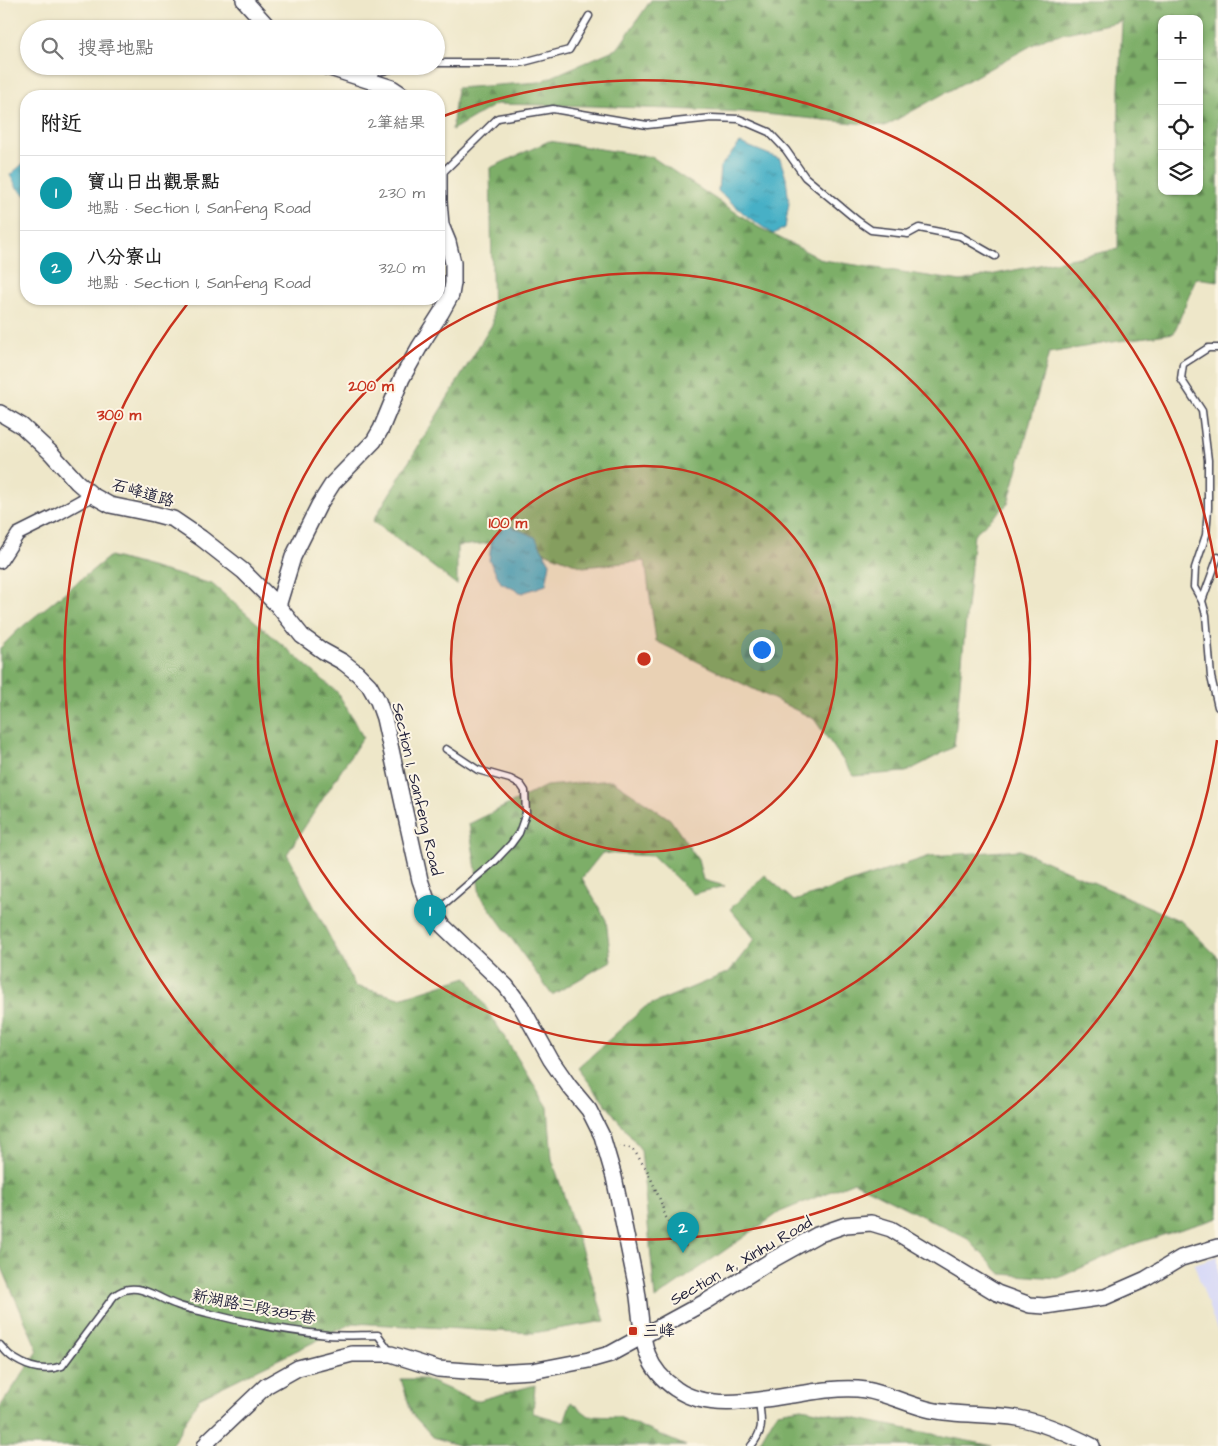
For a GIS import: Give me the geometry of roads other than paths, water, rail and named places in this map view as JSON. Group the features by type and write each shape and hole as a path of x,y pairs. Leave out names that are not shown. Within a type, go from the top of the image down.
{"street":[{"path":"244,0 262,20"},
{"path":"348,75 395,90"},
{"path":"278,606 293,557 319,505 333,483 374,441 381,429 402,378 451,295 453,263 445,235"},
{"name":"石峰道路","path":"0,413 22,426 51,452 77,482 92,495 110,505 173,519 186,526 242,571 278,606"},
{"path":"0,562 18,534 92,495"},
{"name":"Section 1, Sanfeng Road","path":"278,606 302,636 357,673 378,700 384,718 420,880 427,900 443,926 506,986 521,1006 550,1060 589,1110 602,1136 614,1177 635,1276 642,1337 650,1364 675,1389 704,1401 721,1403 742,1402 822,1391 866,1390 932,1410 1018,1418 1063,1431 1092,1446"},
{"name":"Section 4, Xinhu Road","path":"205,1446 266,1386 298,1368 352,1354 392,1354 438,1369 495,1373 532,1371 610,1354 707,1301 772,1260 817,1235 846,1226 871,1223 891,1229 997,1293 1030,1305 1045,1306 1105,1297 1146,1279 1181,1258 1218,1247"}],"lane":[{"path":"445,62 520,63 569,50 589,16"},
{"path":"356,78 368,75"},
{"path":"445,171 498,118 553,109 647,125 712,118 739,119 768,132 786,150 805,177 871,230 908,234 919,228 960,236 995,256"},
{"path":"1218,348 1208,348 1183,364 1181,379 1202,411 1208,460 1206,535 1195,568 1194,587 1202,601 1206,614 1212,677 1218,707"},
{"path":"1202,601 1218,557"},
{"path":"435,913 511,844 519,833 526,813 525,791 521,785 510,779 478,770 446,749"},
{"name":"新湖路三段385巷","path":"0,1345 14,1359 30,1366 42,1370 62,1366 114,1296 120,1290 130,1288 140,1289 177,1305 234,1320 329,1335 378,1335 392,1354"},
{"path":"752,1446 761,1428 759,1399"}],"water":[{"path":"740,143 780,159 786,178 789,203 785,228 773,234 748,217 718,191 720,167"},
{"path":"20,166 20,191 17,188 10,175"},
{"path":"508,525 535,537 550,563 546,585 522,593 501,583 489,560 492,538"}],"place":[{"name":"寶山日出觀景點","path":"430,936"},
{"name":"八分寮山","path":"683,1253"},
{"name":"三峰","path":"633,1331"}]}
